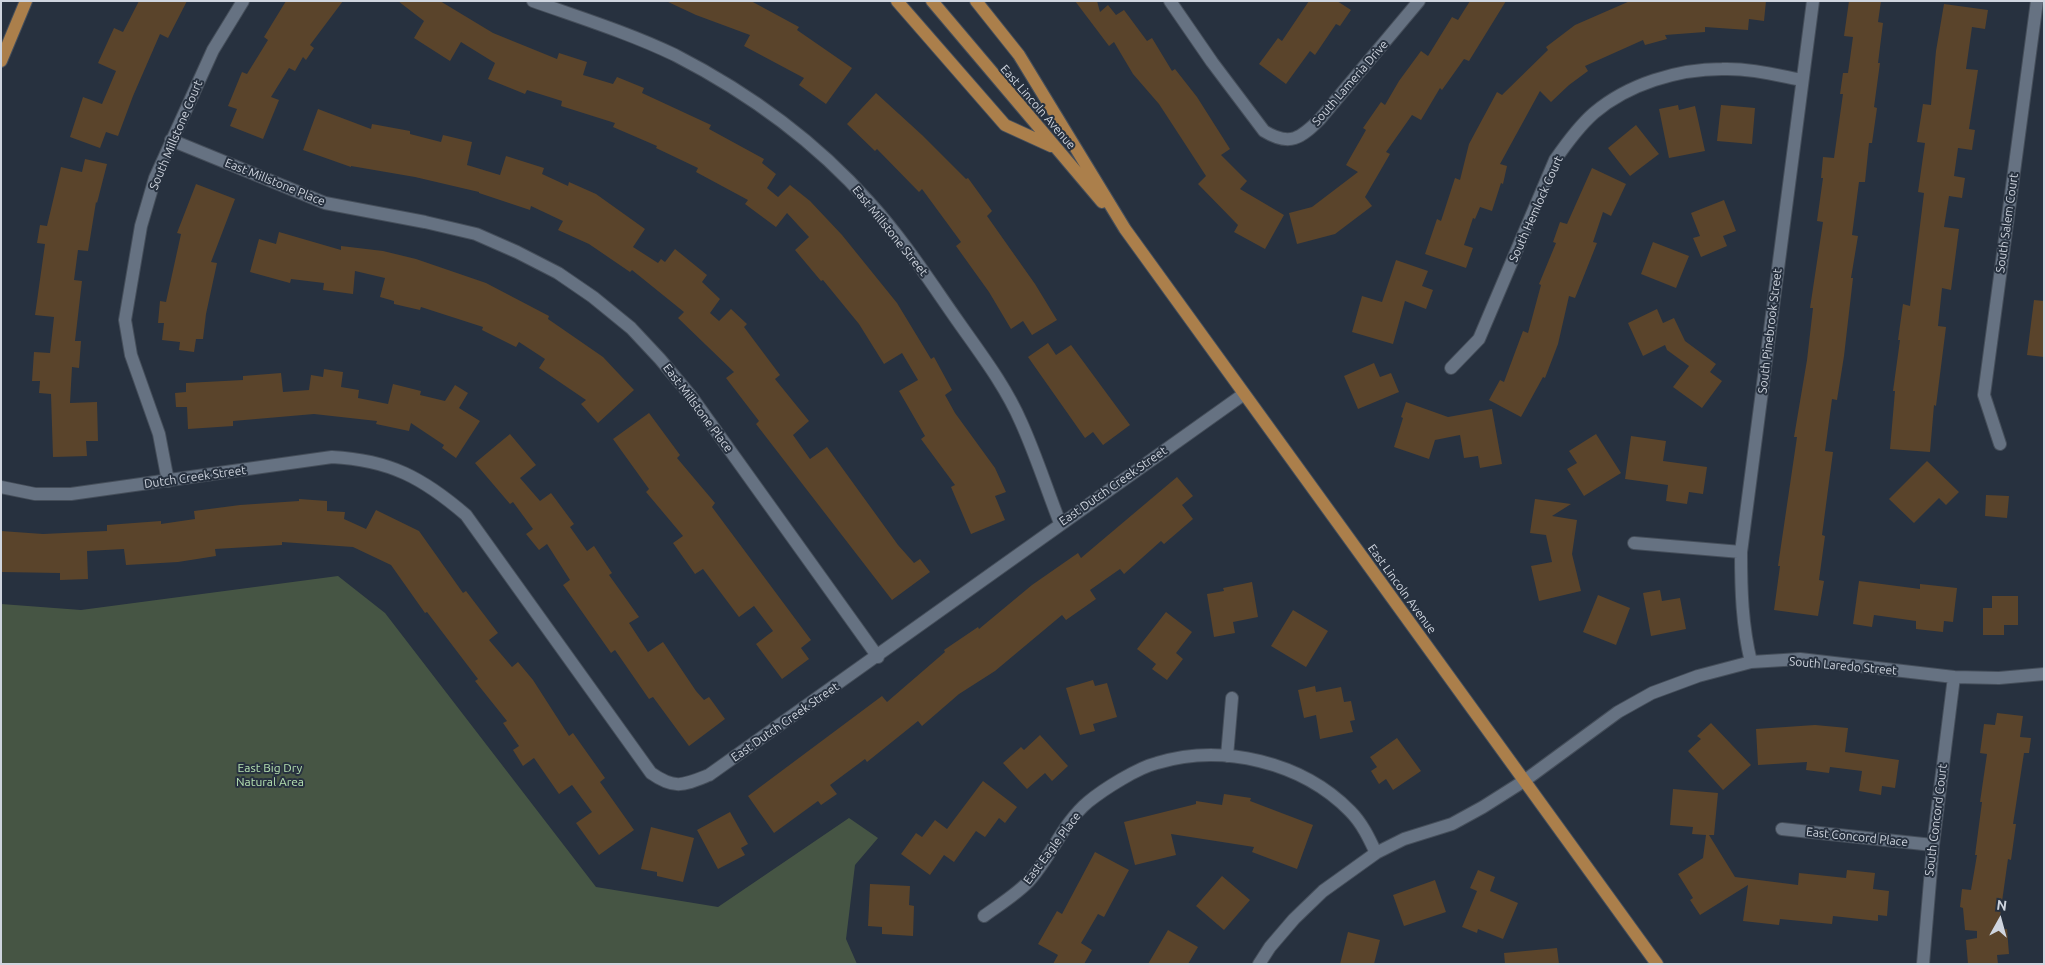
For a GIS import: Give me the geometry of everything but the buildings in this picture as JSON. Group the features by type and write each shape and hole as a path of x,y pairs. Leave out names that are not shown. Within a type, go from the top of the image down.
{"main road":[{"path":"1,61 26,1"},
{"path":"897,1 1005,126 1056,148"},
{"name":"East Lincoln Avenue","path":"932,1 1125,229 1657,964"},
{"name":"East Lincoln Avenue","path":"976,1 1020,55 1125,229"}],"street":[{"name":"South Millstone Court","path":"168,481 159,434 131,355 125,320 141,226 155,178 213,50 244,1"},
{"name":"East Millstone Street","path":"533,1 629,35 674,56 727,85 781,120 825,157 869,202 911,252 1004,388 1021,422 1060,524"},
{"name":"South Lameria Drive","path":"1170,1 1212,62 1264,131 1276,138 1288,140 1303,136 1320,119 1420,1"},
{"name":"South Pinebrook Street","path":"1752,662 1744,634 1741,552 1813,1"},
{"name":"South Salem Court","path":"2000,444 1984,396 2037,1"},
{"name":"South Hemlock Court","path":"1451,368 1479,339 1554,160 1572,136 1594,113 1621,94 1656,80 1689,72 1722,69 1757,71 1802,80"},
{"name":"East Millstone Place","path":"171,140 325,204 425,222 476,234 517,252 558,274 593,297 631,328 691,396 878,656"},
{"name":"East Dutch Creek Street","path":"389,466 415,478 444,496 466,515 651,772 664,782 685,785 709,775 1244,394"},
{"name":"Dutch Creek Street","path":"1,487 35,494 71,494 332,457 360,458 389,466"},
{"path":"1634,542 1741,552"},
{"name":"South Laredo Street","path":"1259,964 1270,947 1294,919 1323,891 1376,853 1404,839 1452,824 1483,807 1524,781 1618,712 1652,693 1698,676 1752,662 1800,659 1954,677 2000,678 2044,674"},
{"name":"South Concord Court","path":"1923,964 1933,845 1954,677"},
{"path":"1227,756 1232,698"},
{"name":"East Eagle Place","path":"984,916 1028,882 1050,854 1069,823 1088,802 1131,774 1155,763 1187,757 1227,756 1288,769 1332,795 1351,812 1360,823 1376,853"},
{"name":"East Concord Place","path":"1782,829 1933,845"}],"green space":[{"name":"East Big Dry Natural Area","path":"338,576 385,613 596,887 718,907 849,818 878,838 855,865 846,939 857,964 1,964 1,604 81,610"}]}
